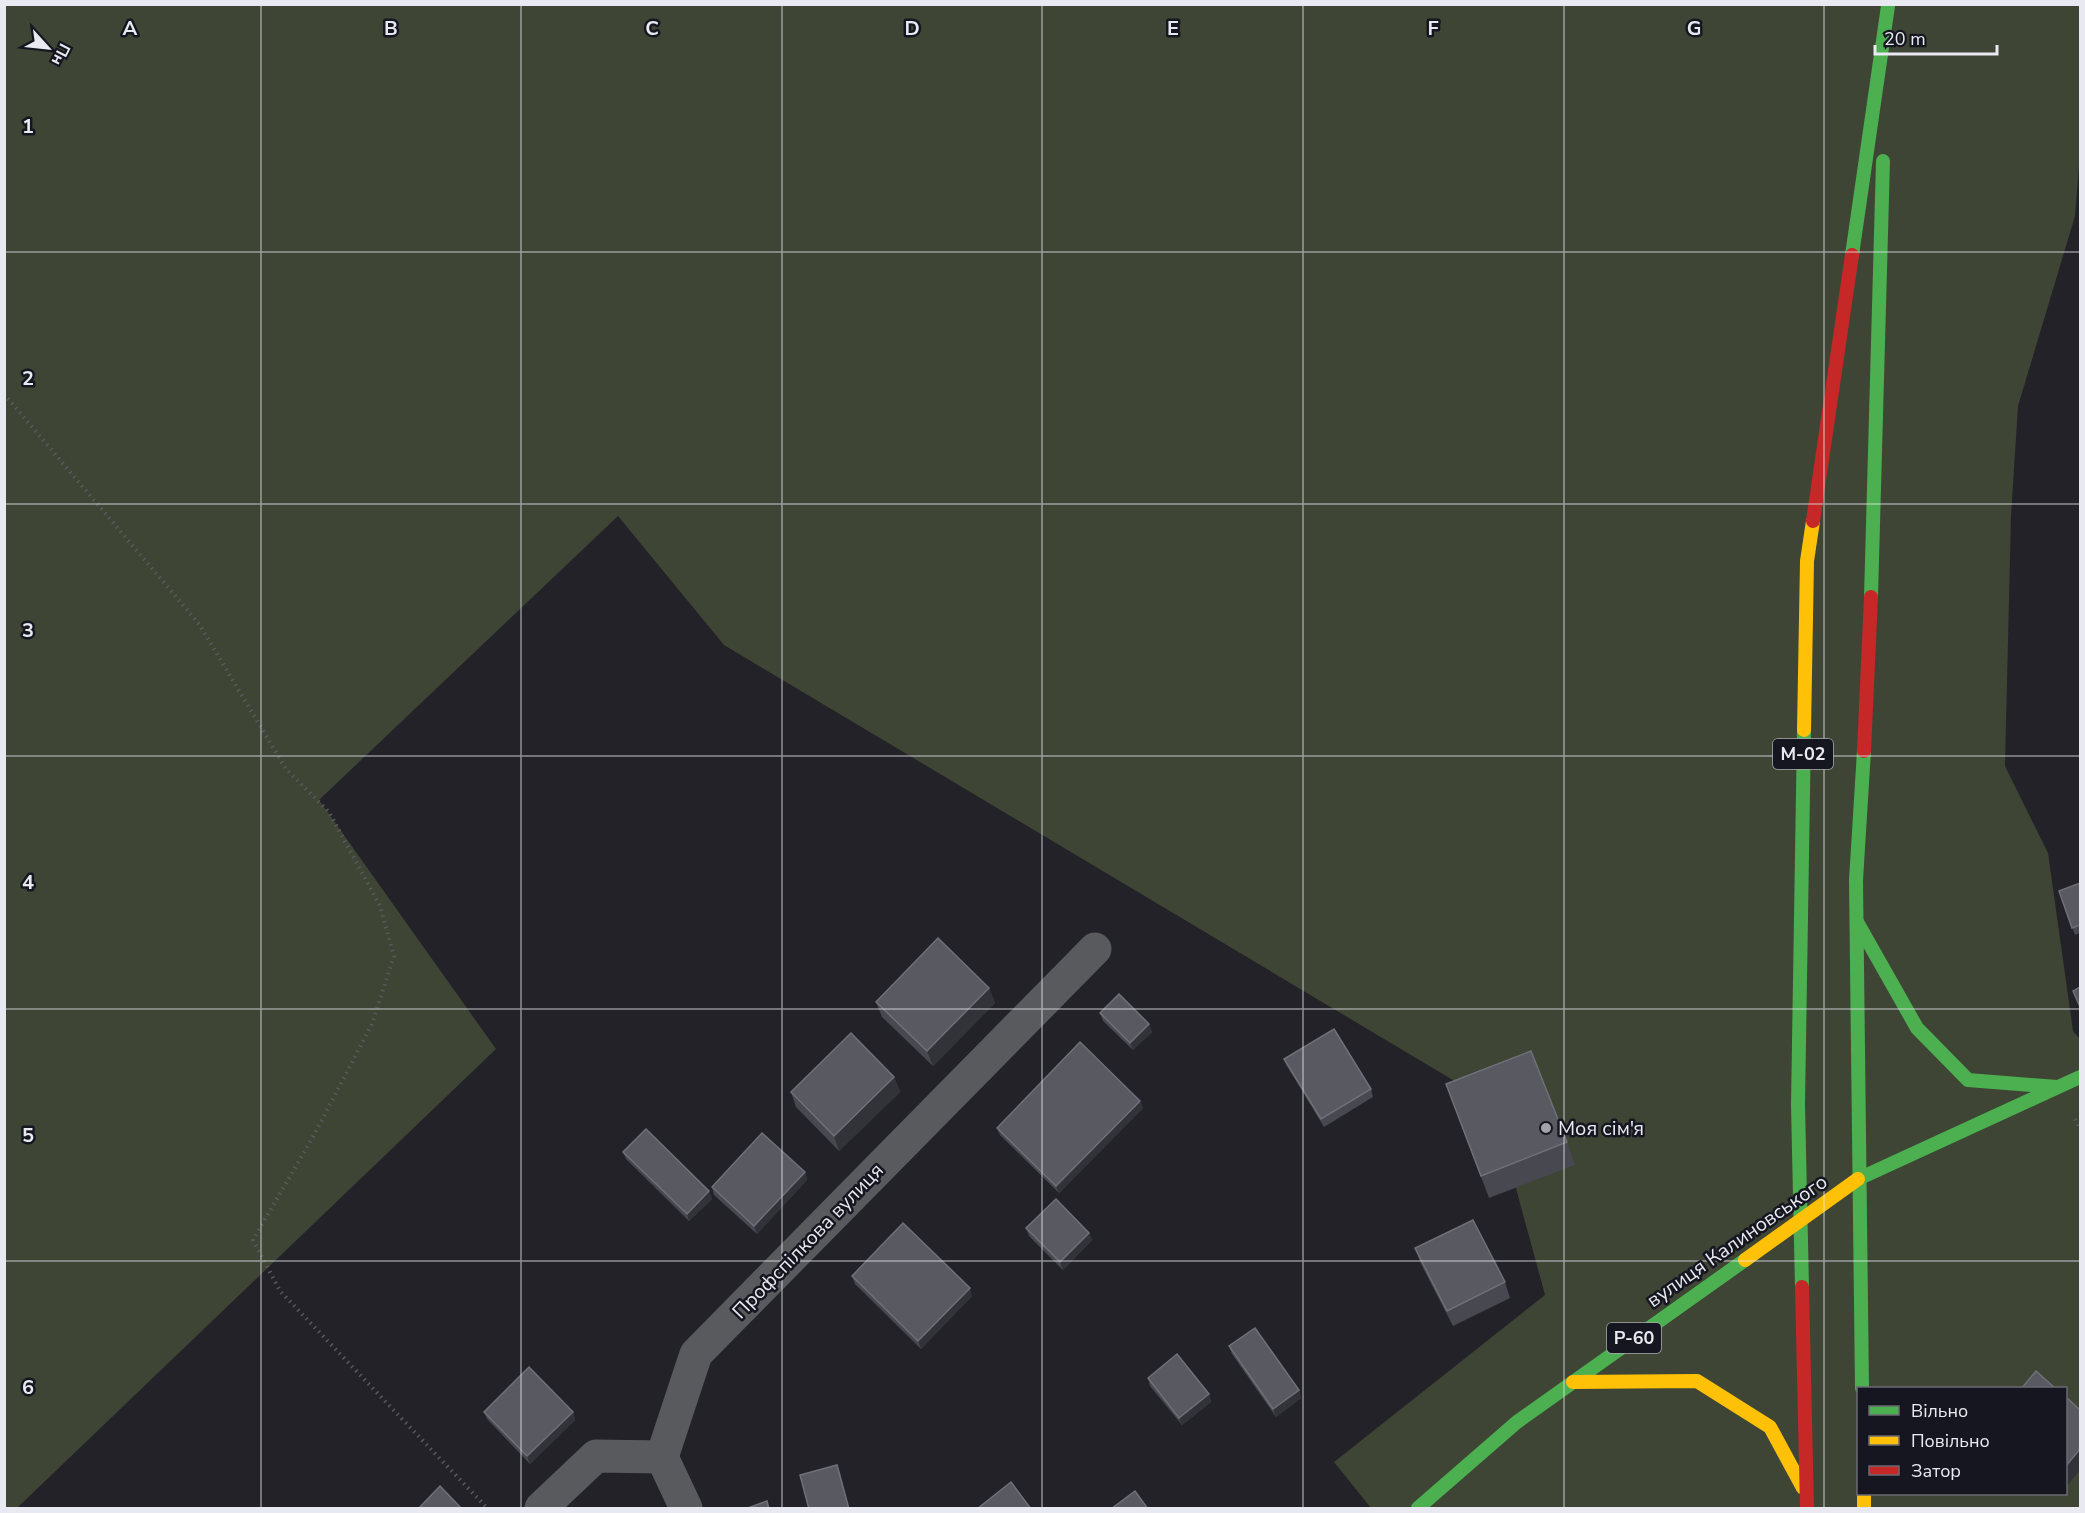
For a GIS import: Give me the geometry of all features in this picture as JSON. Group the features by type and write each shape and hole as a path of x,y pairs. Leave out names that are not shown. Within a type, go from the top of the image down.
{"main road":[{"name":"М-02","path":"1884,125 1888,5"},
{"name":"М-02","path":"1807,1509 1798,1105 1807,561 1888,5"},
{"path":"1862,1387 1856,880 1869,664 1884,149"},
{"path":"1856,921 1917,1028 1968,1080 2057,1087"},
{"name":"вулиця Калиновського","path":"1418,1509 1517,1422 1858,1179 2080,1077"},
{"path":"1573,1382 1697,1381 1770,1427 1806,1494"}],"street":[{"name":"Профспілкова вулиця","path":"662,1457 696,1354 1095,949"},
{"path":"541,1509 596,1456 662,1457 686,1509"}],"path":[{"path":"4,394 199,624 285,769 329,812 380,906 394,956 372,1024 314,1135 253,1240 280,1291 487,1509"}],"green space":[{"path":"5,5 2080,5 2080,154 2075,216 2018,406 2011,516 2005,766 2048,853 2073,1031 2080,1039 2080,1508 1371,1508 1334,1462 1545,1295 1493,1104 724,645 618,516 319,800 496,1049 17,1508 5,1508"}],"building":[{"path":"2080,883 2080,925 2072,928 2059,891"},
{"path":"938,938 989,988 927,1051 876,1002"},
{"path":"2080,987 2080,1007 2073,991"},
{"path":"1119,994 1149,1024 1130,1043 1100,1013"},
{"path":"1334,1029 1371,1089 1321,1119 1284,1059"},
{"path":"851,1033 894,1077 834,1136 791,1092"},
{"path":"1080,1042 1140,1101 1056,1186 997,1128"},
{"path":"1531,1051 1567,1142 1481,1176 1446,1084"},
{"path":"646,1129 709,1191 687,1214 623,1152"},
{"path":"762,1133 805,1172 754,1226 712,1187"},
{"path":"1056,1199 1089,1233 1060,1262 1026,1228"},
{"path":"1473,1220 1505,1282 1447,1311 1415,1248"},
{"path":"903,1223 970,1288 918,1341 852,1276"},
{"path":"1255,1328 1299,1390 1273,1409 1229,1346"},
{"path":"1177,1354 1209,1394 1179,1418 1148,1378"},
{"path":"529,1367 573,1412 527,1456 484,1412"},
{"path":"2036,1371 2054,1387 2023,1387"},
{"path":"2067,1398 2080,1410 2080,1449 2067,1465"},
{"path":"837,1465 849,1509 809,1509 800,1475"},
{"path":"1011,1482 1031,1509 977,1509"},
{"path":"440,1486 462,1509 418,1509"},
{"path":"1135,1491 1148,1509 1111,1509"},
{"path":"767,1501 769,1509 745,1509"}],"traffic: fast":[{"path":"1852,255 1888,6"},
{"path":"1871,597 1883,161"},
{"path":"1802,1287 1798,1105 1804,730"},
{"path":"1862,1387 1856,880 1864,751"},
{"path":"1857,922 1917,1028 1968,1080 2057,1087"},
{"path":"1858,1179 2080,1077"},
{"path":"1418,1508 1517,1422 1745,1260"}],"traffic: slow":[{"path":"1804,730 1807,561 1813,521"},
{"path":"1745,1260 1858,1179"},
{"path":"1573,1382 1697,1381 1770,1427 1803,1488"},
{"path":"1864,1495 1864,1508"}],"traffic: jam":[{"path":"1813,521 1852,255"},
{"path":"1864,751 1871,597"},
{"path":"1802,1287 1807,1508"}],"place":[{"name":"Моя сім'я","path":"1546,1128"}]}
